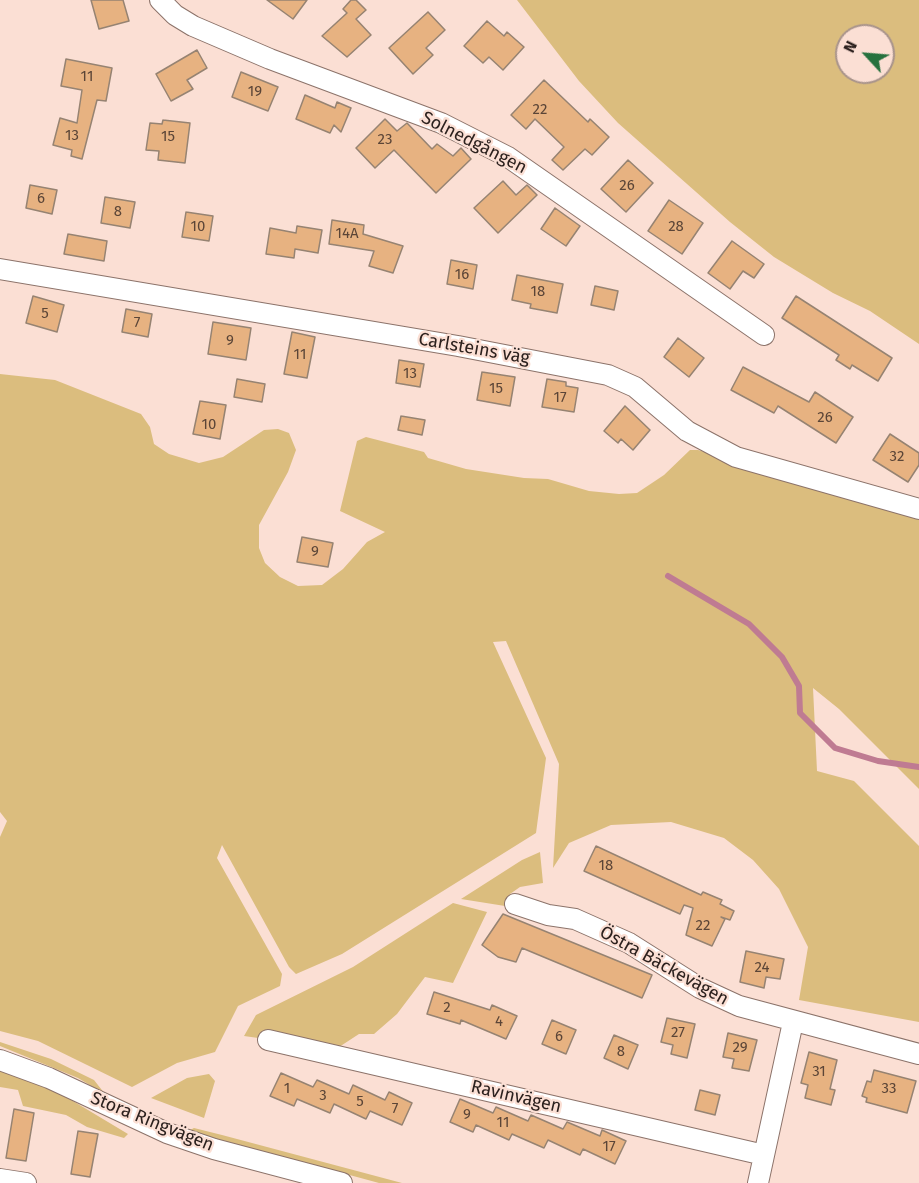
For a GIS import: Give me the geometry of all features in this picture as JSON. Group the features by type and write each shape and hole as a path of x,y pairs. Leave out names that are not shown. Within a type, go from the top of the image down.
{"street":[{"name":"Solnedgången","path":"160,0 174,15 193,26 270,59 441,123 508,157 764,335"},
{"name":"Carlsteins väg","path":"0,268 458,346 608,375 635,387 687,431 736,457 919,509"},
{"name":"Östra Bäckevägen","path":"515,904 548,915 575,919 629,943 718,998 793,1022 919,1054"},
{"path":"758,1183 793,1022"},
{"name":"Ravinvägen","path":"268,1040 764,1155"},
{"name":"Stora Ringvägen","path":"0,1059 49,1078 167,1132 214,1149 342,1183"},
{"path":"0,1179 26,1183"}],"shaded area":[{"path":"517,0 919,0 919,344 870,311 833,293 774,257 730,222 618,123 579,81"},
{"path":"0,374 55,380 141,414 150,427 154,444 169,454 199,463 223,457 264,430 278,429 289,433 296,450 288,472 259,525 259,548 265,563 280,577 298,586 322,585 343,569 367,542 385,532 340,511 357,441 366,437 424,452 428,458 466,469 524,478 548,479 589,491 619,494 637,493 664,475 690,450 698,450 919,517 919,789 839,709 813,688 817,771 854,781 919,846 919,1022 799,1000 808,947 779,889 753,860 724,838 671,822 611,825 569,843 553,868 559,764 506,641 493,642 546,758 536,833 342,954 296,974 289,967 222,845 217,858 282,974 280,986 238,1006 215,1052 177,1063 132,1087 38,1041 0,1031 0,837 7,821 0,812"},
{"path":"540,852 543,883 520,887 510,894 505,906 461,899 522,860"},
{"path":"453,903 487,912 453,983 425,977 397,1014 374,1034 359,1034 336,1049 244,1036 256,1015 353,967"},
{"path":"0,1042 51,1059 94,1080 105,1094 78,1078 0,1046"},
{"path":"0,1068 63,1095 128,1134 124,1138 87,1127 66,1115 23,1106 18,1090 0,1087"},
{"path":"209,1074 215,1081 204,1118 151,1098 187,1078"},
{"path":"194,1128 402,1183 379,1183 188,1131"}],"building":[{"path":"91,0 123,0 129,21 99,29"},
{"path":"267,0 307,0 293,19"},
{"path":"351,0 356,0 366,10 356,19 371,35 347,57 322,36 347,13 343,9"},
{"path":"428,12 445,30 426,48 433,55 413,74 389,48"},
{"path":"487,21 504,36 507,32 524,47 503,70 489,57 483,63 464,46"},
{"path":"197,50 207,68 187,80 193,89 171,101 156,74"},
{"path":"66,59 112,68 106,101 97,100 82,159 71,156 72,150 53,145 60,118 77,123 82,90 61,86"},
{"path":"241,72 278,87 268,111 232,97"},
{"path":"544,80 588,122 590,119 609,137 592,155 585,149 563,170 552,160 564,147 535,119 526,129 511,115"},
{"path":"305,95 335,108 337,102 351,108 341,132 334,125 330,133 296,119"},
{"path":"385,119 397,131 407,123 432,149 437,144 453,156 461,148 471,159 436,193 394,150 375,168 356,148"},
{"path":"163,120 190,123 185,163 158,160 159,151 146,150 150,123 162,124"},
{"path":"628,160 653,183 626,212 601,189"},
{"path":"503,181 516,195 527,185 537,195 498,233 474,208"},
{"path":"30,185 57,190 52,214 26,208"},
{"path":"105,197 135,202 130,228 101,223"},
{"path":"669,200 703,223 682,254 648,231"},
{"path":"555,208 580,226 566,246 541,229"},
{"path":"186,212 213,216 209,241 182,237"},
{"path":"332,220 364,225 363,234 403,246 393,273 369,266 374,251 329,244"},
{"path":"297,226 322,230 318,253 295,249 294,258 266,254 270,228 296,233"},
{"path":"68,234 107,241 104,261 64,254"},
{"path":"732,241 764,264 754,278 743,271 730,289 708,273"},
{"path":"451,260 477,265 473,289 447,284"},
{"path":"517,275 563,284 557,313 530,308 531,304 512,300"},
{"path":"595,286 618,291 614,310 591,305"},
{"path":"33,296 64,305 57,332 26,323"},
{"path":"796,296 892,358 878,381 852,365 850,369 836,360 839,355 782,318"},
{"path":"126,309 152,314 148,337 122,332"},
{"path":"213,322 251,328 246,360 208,354"},
{"path":"292,332 315,337 307,378 284,374"},
{"path":"678,338 704,358 689,377 664,357"},
{"path":"399,360 424,364 420,387 396,383"},
{"path":"743,367 809,402 815,392 853,417 836,443 778,406 774,413 731,390"},
{"path":"482,372 515,377 510,406 477,400"},
{"path":"237,379 265,384 262,402 234,397"},
{"path":"547,379 566,382 566,386 578,388 574,412 542,407"},
{"path":"200,401 226,405 220,439 193,434"},
{"path":"625,406 650,430 633,450 621,439 618,443 604,431"},
{"path":"401,416 425,420 422,435 398,430"},
{"path":"890,434 919,453 919,465 908,482 873,460"},
{"path":"302,537 333,543 328,567 297,562"},
{"path":"596,846 701,895 703,892 722,900 720,904 734,911 730,920 721,917 725,919 712,946 686,935 693,908 684,905 680,914 584,871"},
{"path":"503,914 652,975 642,998 522,948 516,962 498,957 482,945"},
{"path":"746,951 784,959 780,979 766,977 764,988 740,982"},
{"path":"434,992 490,1010 492,1005 517,1016 506,1039 461,1020 460,1024 427,1014"},
{"path":"667,1018 695,1024 687,1058 671,1054 673,1045 661,1042"},
{"path":"552,1020 576,1030 566,1054 542,1044"},
{"path":"728,1033 757,1040 749,1071 732,1068 734,1059 723,1057"},
{"path":"614,1035 638,1045 628,1069 604,1058"},
{"path":"809,1052 837,1060 830,1089 835,1090 831,1105 805,1098 808,1085 801,1083"},
{"path":"874,1070 916,1081 907,1113 866,1102 867,1098 862,1096 867,1081 871,1082"},
{"path":"281,1073 313,1087 317,1080 349,1094 353,1085 385,1100 389,1092 412,1103 402,1125 370,1111 366,1119 334,1104 330,1113 297,1099 294,1106 270,1096"},
{"path":"700,1090 720,1095 715,1115 695,1110"},
{"path":"460,1099 493,1113 496,1107 528,1121 531,1115 563,1129 567,1122 600,1136 602,1130 626,1141 615,1164 583,1149 580,1155 548,1140 544,1148 512,1134 509,1140 476,1125 473,1132 450,1122"},
{"path":"14,1109 34,1113 26,1161 6,1158"},
{"path":"78,1131 98,1134 90,1177 71,1174"}],"waterway":[{"path":"668,576 749,624 782,657 799,686 800,713 835,748 878,761 919,767"}]}
